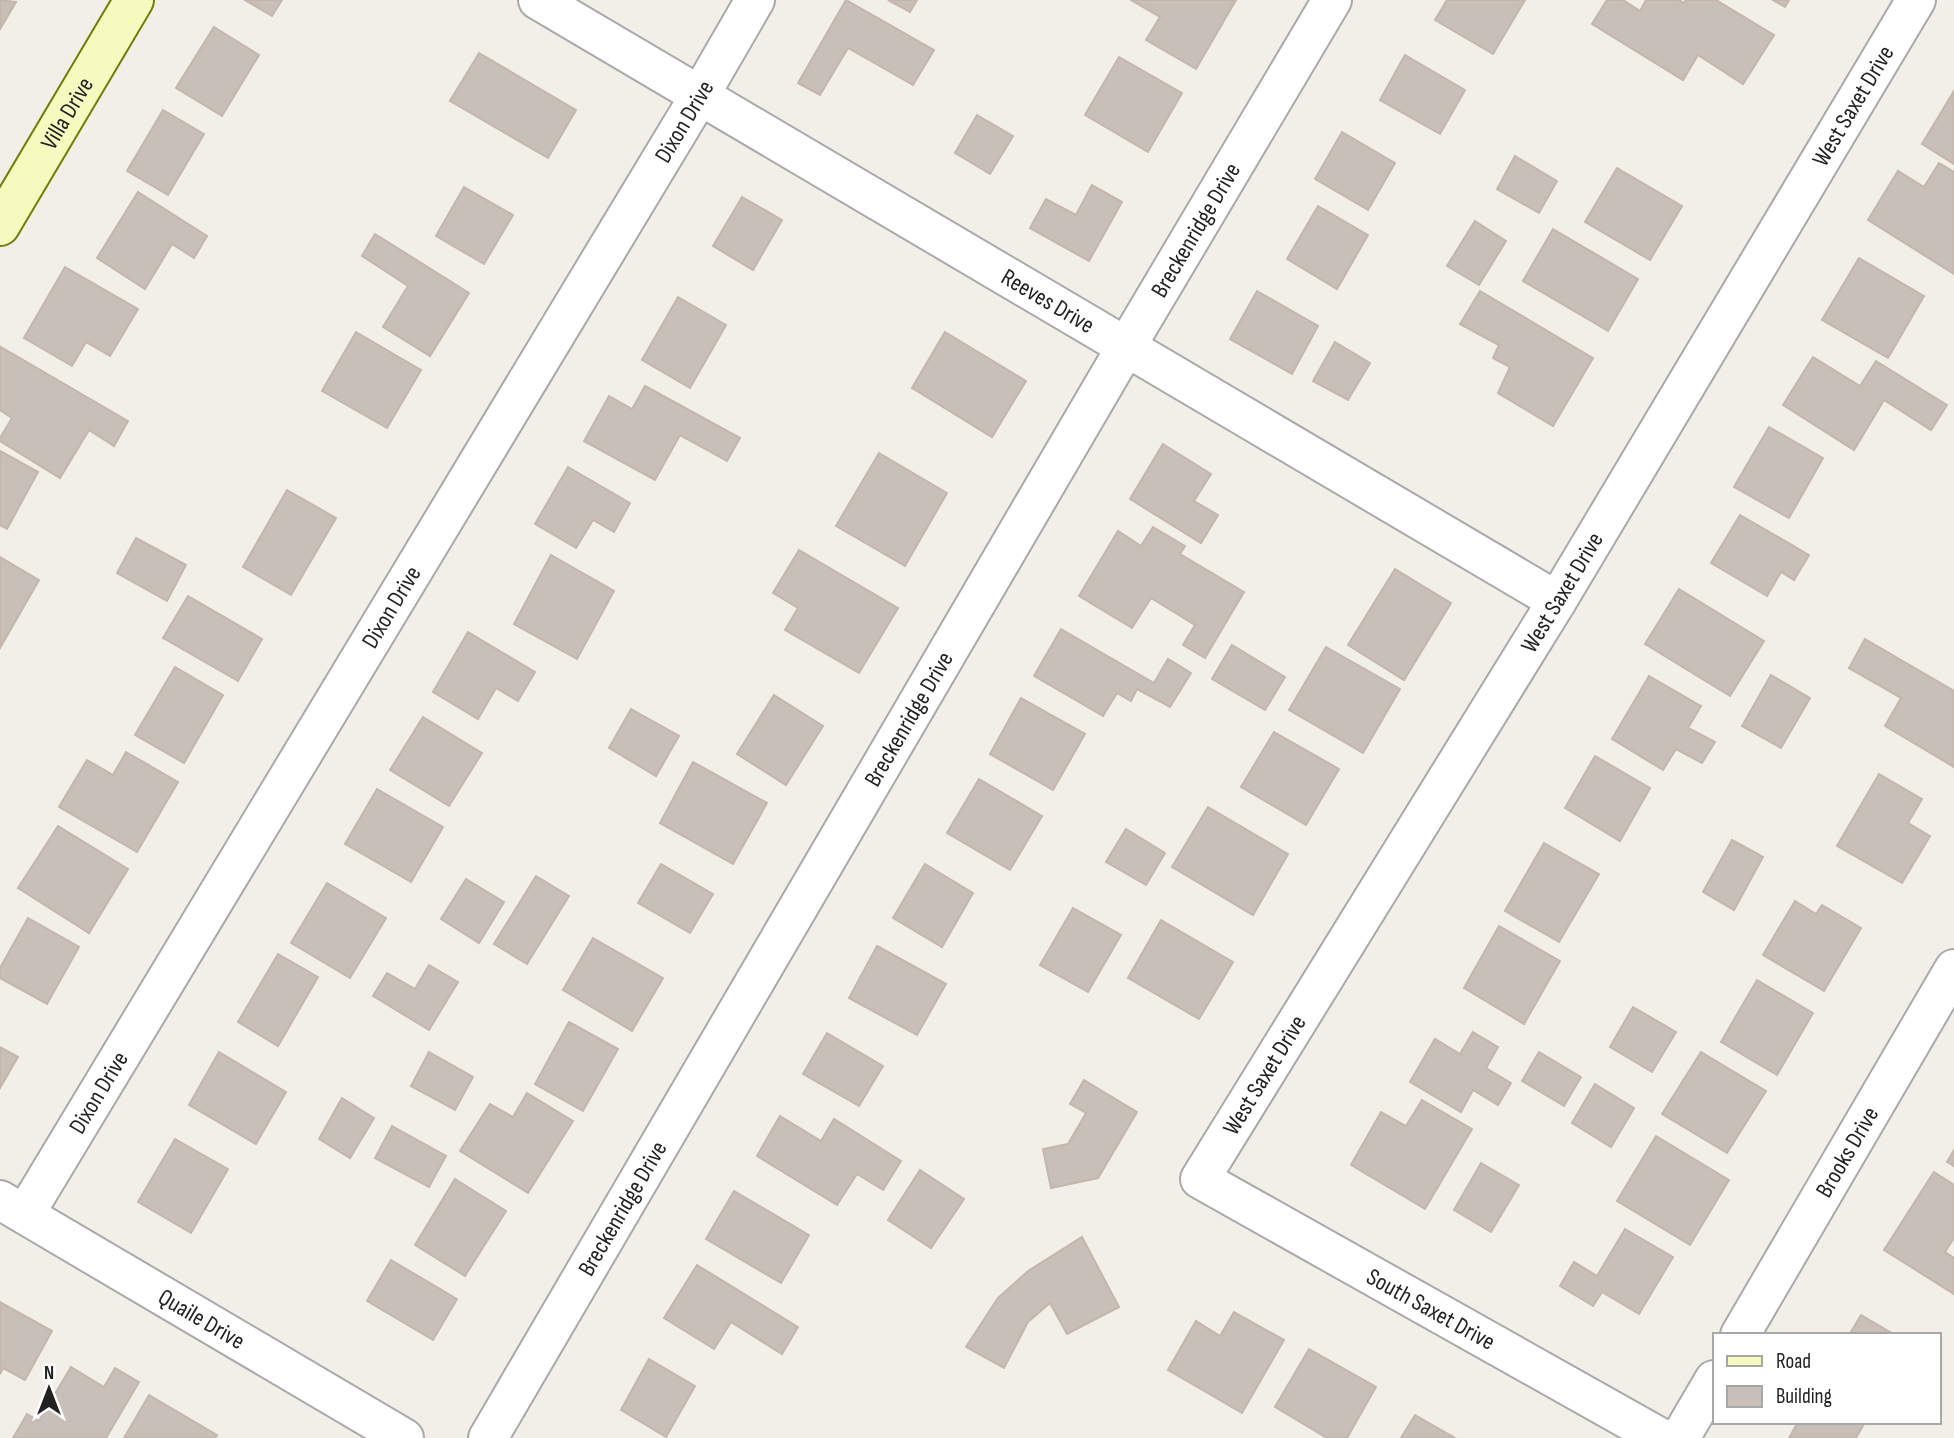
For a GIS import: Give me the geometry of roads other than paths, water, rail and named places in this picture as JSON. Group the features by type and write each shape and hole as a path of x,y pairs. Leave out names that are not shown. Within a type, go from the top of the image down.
{"street":[{"name":"Villa Drive","path":"0,226 134,0"},
{"name":"Reeves Drive","path":"538,0 1557,601"},
{"name":"Dixon Drive","path":"12,1207 700,95 755,0"},
{"name":"Breckenridge Drive","path":"488,1438 1332,0"},
{"name":"West Saxet Drive","path":"1200,1180 1557,601 1916,0"},
{"name":"Brooks Drive","path":"1742,1333 1954,969"},
{"name":"South Saxet Drive","path":"1200,1180 1661,1438"},
{"name":"Quaile Drive","path":"12,1207 404,1438"},
{"path":"1680,1438 1713,1382"}]}
